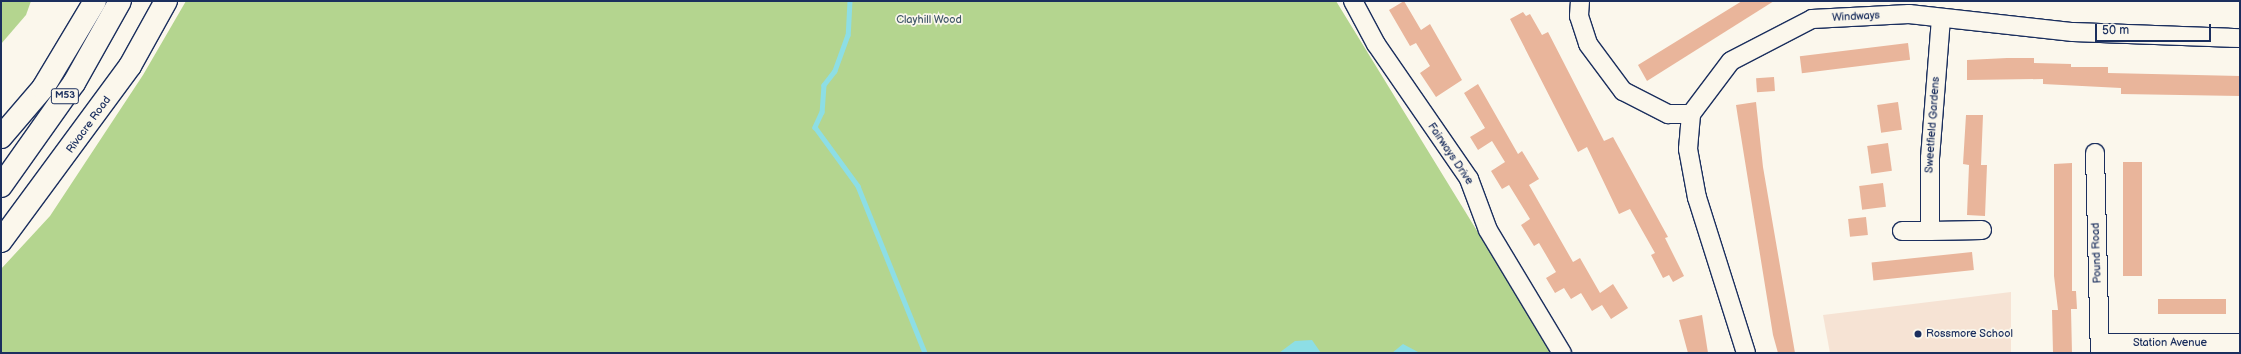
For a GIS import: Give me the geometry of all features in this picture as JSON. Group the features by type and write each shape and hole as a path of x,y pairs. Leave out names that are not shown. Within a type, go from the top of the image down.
{"main road":[{"name":"M53","path":"1,137 42,88 95,1"},
{"name":"M53","path":"1,186 74,83 120,1"},
{"name":"Rivacre Road","path":"1,241 130,66 166,1"}],"street":[{"name":"Fairways Drive","path":"1353,1 1376,44 1469,179 1488,230 1562,353"},
{"path":"1580,1 1579,16 1588,44 1624,92 1668,114 1691,114 1688,149 1697,198 1728,291 1746,353"},
{"name":"Windways","path":"1691,114 1731,60 1784,30 1812,19 1910,7 1941,19 2073,32 2240,38"},
{"name":"Sweetfield Gardens","path":"1930,231 1930,158 1941,19"},
{"name":"Pound Road","path":"2095,153 2100,348"},
{"path":"1902,231 1982,230"},
{"name":"Station Avenue","path":"2100,348 2240,342"}],"shaded area":[{"name":"Rossmore School","path":"2011,292 2011,353 1830,353 1823,315"}],"green space":[{"path":"1,1 31,1 26,15 1,44"},
{"name":"Clayhill Wood","path":"186,1 1336,1 1552,353 1,353 1,269 50,216 143,75"}],"water":[{"path":"1312,340 1321,353 1279,353 1295,341"},
{"path":"1403,344 1418,352 1418,353 1392,353"}],"building":[{"path":"1404,1 1421,30 1430,24 1462,80 1436,97 1420,73 1430,66 1416,43 1410,46 1389,10"},
{"path":"1742,1 1774,1 1647,81 1638,65"},
{"path":"1523,12 1526,16 1530,14 1542,35 1548,32 1604,141 1613,137 1668,237 1665,238 1684,276 1673,282 1669,275 1663,278 1651,255 1655,253 1630,209 1619,214 1587,147 1578,152 1510,19"},
{"path":"1908,43 1910,60 1802,73 1800,56"},
{"path":"2034,58 2034,63 2071,64 2071,67 2108,67 2108,73 2240,76 2240,96 2121,94 2121,88 2043,84 2043,79 1967,80 1967,60"},
{"path":"1774,77 1775,91 1757,92 1756,78"},
{"path":"1478,84 1518,154 1522,151 1539,179 1529,185 1573,262 1580,258 1600,293 1613,284 1628,308 1611,319 1602,305 1592,311 1581,293 1571,299 1564,288 1555,293 1546,278 1556,272 1539,243 1534,246 1521,225 1530,219 1509,185 1502,189 1491,171 1505,162 1492,141 1478,150 1470,137 1485,128 1464,93"},
{"path":"1756,102 1763,167 1795,353 1778,353 1773,335 1738,118 1736,105"},
{"path":"1898,102 1902,130 1881,133 1877,105"},
{"path":"1966,115 1983,115 1981,165 1987,165 1985,216 1967,215 1969,165 1963,164"},
{"path":"1888,143 1892,171 1871,174 1867,146"},
{"path":"2123,162 2142,162 2142,276 2123,276"},
{"path":"2072,163 2072,291 2076,291 2077,309 2071,309 2072,353 2053,353 2052,310 2058,310 2054,276 2054,164"},
{"path":"1883,183 1886,207 1862,210 1859,186"},
{"path":"1866,217 1868,235 1850,237 1848,219"},
{"path":"1972,252 1974,270 1873,280 1872,263"},
{"path":"2158,299 2226,299 2226,314 2158,314"},
{"path":"1702,315 1708,353 1688,353 1679,320"}],"waterway":[{"path":"850,1 848,35 835,71 824,85 822,112 815,127 858,186 925,353"}],"place":[{"name":"Rossmore School","path":"1918,334"}]}
